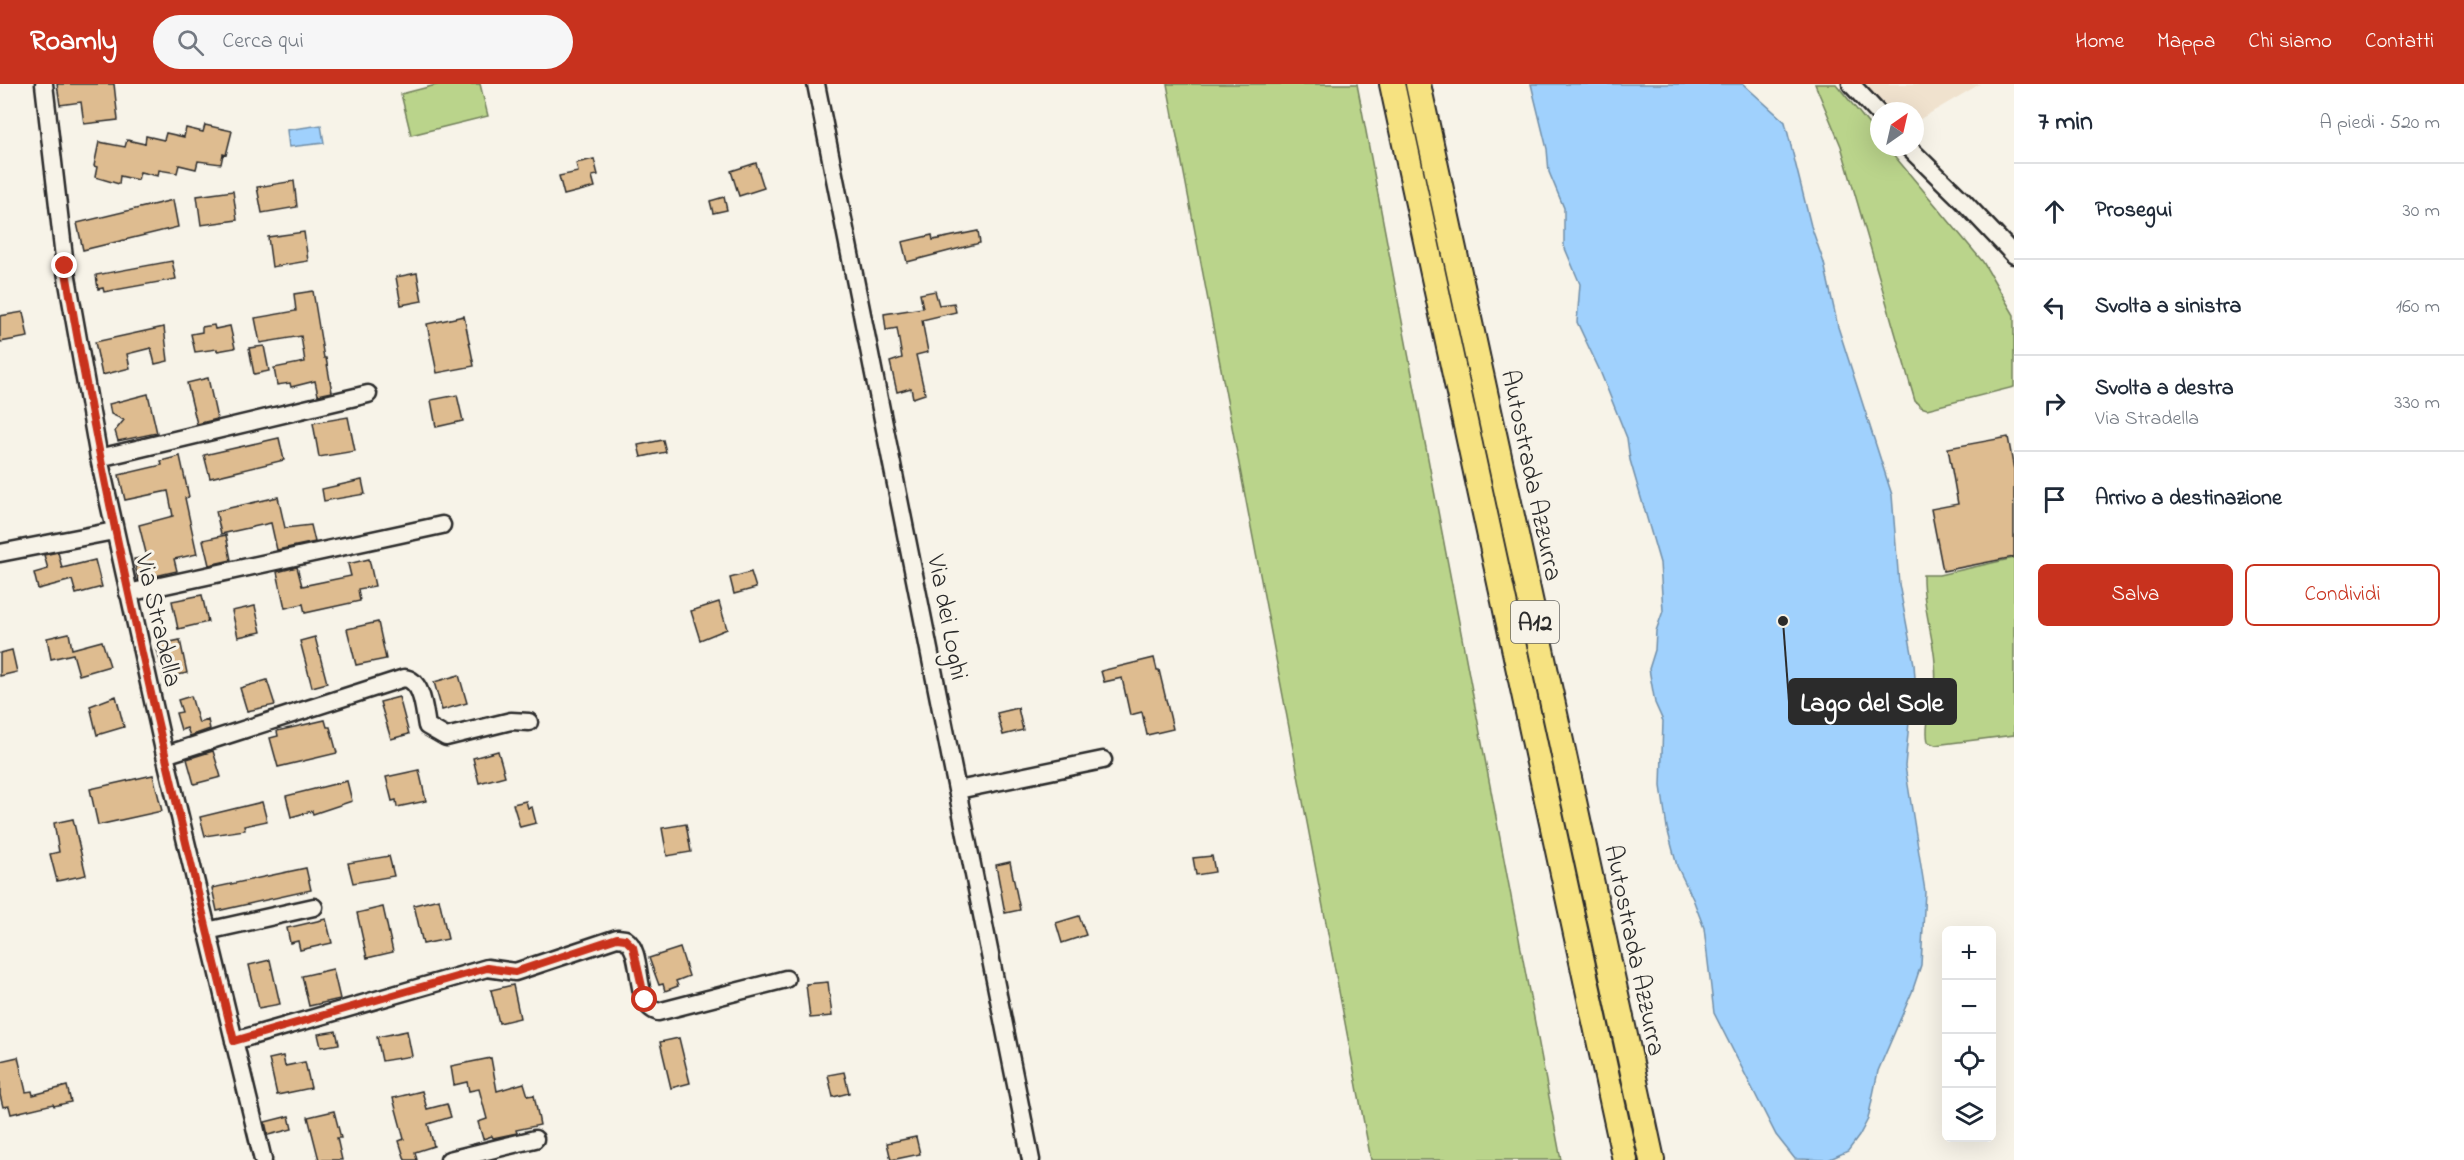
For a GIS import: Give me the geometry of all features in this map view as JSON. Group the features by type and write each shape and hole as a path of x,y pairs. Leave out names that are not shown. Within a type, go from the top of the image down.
{"highway":[{"name":"A12","path":"1392,84 1624,1160"},
{"name":"Autostrada Azzurra","path":"1418,84 1652,1160"}],"street":[{"name":"Via Stradella","path":"44,84 65,266 99,458 165,755 263,1160"},
{"name":"Via dei Loghi","path":"816,84 1031,1160"},
{"path":"1851,84 1870,104"},
{"path":"1917,156 2014,255"},
{"path":"99,458 368,394"},
{"path":"128,593 442,525"},
{"path":"0,553 114,531"},
{"path":"165,755 404,678 417,684 428,726 446,737 511,721 529,722"},
{"path":"958,790 1103,759"},
{"path":"207,931 314,907"},
{"path":"234,1041 487,968 515,972 617,938 625,939 633,947 645,1000 654,1011 663,1011 786,979"},
{"path":"449,1160 535,1139"}],"shaded area":[{"path":"1867,84 1980,84 1924,117 1924,102 1875,102 1860,88"}],"green space":[{"path":"440,84 480,84 488,116 411,135 401,94"},
{"path":"1167,84 1357,84 1561,1160 1371,1160"},
{"path":"1815,84 1836,84 1870,126 1870,156 1895,156 1983,262 2014,315 2014,387 1927,409 1915,401 1841,146"},
{"path":"2014,558 2014,735 1935,745 1928,742 1927,728 1936,673 1923,589 1923,575 1939,575"}],"water":[{"path":"1531,84 1743,84 1785,122 1811,226 1824,263 1838,327 1892,495 1899,584 1914,664 1916,692 1909,722 1905,766 1925,891 1921,965 1912,992 1878,1071 1868,1119 1848,1151 1828,1160 1795,1159 1776,1135 1714,1013 1704,928 1677,866 1667,828 1661,786 1663,721 1655,703 1649,669 1655,650 1656,631 1663,611 1660,563 1630,460 1627,438 1577,322 1580,284 1564,246 1564,208 1549,172 1547,149"},
{"path":"321,125 324,143 289,147 287,130"}],"building":[{"path":"57,84 114,84 118,120 84,124 81,102 60,105"},
{"path":"205,125 232,131 226,155 223,154 221,164 198,161 196,169 179,165 177,173 159,170 158,176 140,172 138,180 120,176 119,184 95,177 97,167 94,166 99,142 125,147 127,140 145,144 146,136 164,140 166,133 184,137 186,128 203,132"},
{"path":"594,159 598,175 592,176 595,187 564,195 559,176 578,172 576,163"},
{"path":"756,163 764,188 739,196 731,171"},
{"path":"294,181 297,207 262,213 257,187"},
{"path":"233,191 237,220 201,225 197,196"},
{"path":"724,197 727,210 713,213 710,201"},
{"path":"173,200 178,227 83,250 77,223"},
{"path":"978,231 980,243 907,262 902,242 932,235 933,240"},
{"path":"304,232 308,261 272,267 268,237"},
{"path":"172,261 176,279 104,292 103,288 98,289 96,275"},
{"path":"417,273 422,301 401,305 396,277"},
{"path":"313,291 332,392 318,395 315,381 291,387 290,383 277,385 274,368 305,362 301,336 260,343 255,318 296,311 294,294"},
{"path":"935,291 939,305 954,303 956,312 922,320 928,352 916,355 925,394 913,398 911,388 897,392 890,362 902,358 897,328 886,330 884,314 923,308 920,294"},
{"path":"23,312 28,337 0,342 0,316"},
{"path":"464,316 474,366 437,373 427,324"},
{"path":"214,325 215,329 230,326 235,348 195,352 191,334 202,332 202,327"},
{"path":"164,327 168,361 155,364 151,348 127,354 130,368 102,375 95,342"},
{"path":"264,346 269,371 254,374 249,348"},
{"path":"208,378 217,419 197,424 187,383"},
{"path":"148,394 157,433 118,441 115,431 124,420 111,414 109,404"},
{"path":"457,395 463,421 436,427 431,400"},
{"path":"348,417 355,451 319,457 313,423"},
{"path":"2008,437 2014,470 2014,557 1943,571 1931,509 1958,504 1948,448"},
{"path":"279,438 284,460 210,478 204,455"},
{"path":"663,440 666,452 641,457 638,445"},
{"path":"180,456 189,497 185,498 197,554 174,559 177,571 138,580 134,559 147,557 139,525 173,516 168,491 125,500 119,475 162,465 161,461"},
{"path":"362,480 365,494 324,501 322,489"},
{"path":"278,497 285,528 311,525 315,542 277,550 271,523 221,534 216,511"},
{"path":"226,535 231,560 209,565 203,540"},
{"path":"58,552 62,568 95,560 102,587 76,594 72,580 38,589 34,573 48,569 44,555"},
{"path":"369,559 375,586 358,589 360,601 305,613 303,604 285,608 277,572 297,567 302,586 351,576 348,564"},
{"path":"751,572 756,588 734,594 730,578"},
{"path":"202,595 208,622 178,629 172,601"},
{"path":"719,602 727,629 700,640 691,611"},
{"path":"255,606 261,632 238,637 232,611"},
{"path":"378,622 386,659 356,665 347,629"},
{"path":"69,633 72,649 102,641 110,666 79,675 73,654 51,659 47,638"},
{"path":"315,637 327,683 312,687 300,641"},
{"path":"180,640 187,673 164,678 156,645"},
{"path":"12,650 17,672 0,676 0,653"},
{"path":"1154,658 1173,729 1147,735 1142,712 1130,715 1122,678 1104,682 1101,671"},
{"path":"459,675 467,703 442,710 434,682"},
{"path":"267,680 275,705 247,711 240,688"},
{"path":"116,696 124,727 97,735 90,706"},
{"path":"191,696 199,723 208,720 210,729 190,736 187,728 181,730 176,713 182,712 178,700"},
{"path":"399,697 409,734 391,739 380,702"},
{"path":"1018,708 1023,730 1003,735 997,713"},
{"path":"325,720 327,727 330,727 337,753 278,767 270,738 278,736 277,731"},
{"path":"213,751 221,777 194,784 187,759"},
{"path":"498,751 505,776 479,783 473,758"},
{"path":"419,770 426,801 397,807 396,800 392,801 386,777"},
{"path":"153,775 162,811 98,825 90,789"},
{"path":"347,781 352,801 313,814 312,811 291,817 286,796"},
{"path":"526,801 528,808 532,807 536,823 520,827 513,804"},
{"path":"262,802 267,821 244,826 245,830 205,836 200,817"},
{"path":"73,819 86,875 57,881 50,854 59,852 54,823"},
{"path":"686,824 691,852 667,856 662,828"},
{"path":"389,856 394,876 353,883 348,863"},
{"path":"1212,856 1215,872 1196,875 1193,858"},
{"path":"1010,862 1020,910 1005,913 996,865"},
{"path":"306,868 311,890 217,911 212,888"},
{"path":"439,899 448,939 423,944 414,905"},
{"path":"383,907 393,952 367,958 357,913"},
{"path":"1079,916 1086,935 1062,943 1056,923"},
{"path":"326,919 332,943 300,950 298,941 290,943 287,928"},
{"path":"680,948 689,976 676,981 678,986 665,991 663,984 659,985 649,958"},
{"path":"270,960 280,1004 259,1008 249,965"},
{"path":"333,969 340,999 309,1006 302,976"},
{"path":"828,982 832,1016 810,1018 806,984"},
{"path":"513,985 520,1018 499,1023 491,990"},
{"path":"336,1031 339,1044 321,1047 318,1034"},
{"path":"407,1031 412,1056 382,1061 377,1037"},
{"path":"679,1038 690,1083 671,1088 660,1042"},
{"path":"283,1056 285,1066 305,1062 311,1088 277,1095 269,1059"},
{"path":"18,1057 26,1092 32,1091 33,1095 67,1086 71,1102 11,1114 9,1106 3,1107 0,1095 0,1061"},
{"path":"491,1058 497,1091 524,1083 528,1096 534,1095 540,1125 516,1130 517,1133 483,1139 478,1122 487,1119 479,1089 469,1091 467,1082 454,1085 451,1066"},
{"path":"844,1072 849,1093 833,1097 828,1075"},
{"path":"422,1091 427,1109 447,1104 451,1117 428,1124 434,1146 415,1152 417,1160 405,1160 399,1141 404,1139 393,1098"},
{"path":"334,1111 341,1138 337,1138 342,1160 319,1160 308,1117"},
{"path":"289,1116 292,1129 268,1135 265,1122"},
{"path":"916,1137 920,1154 891,1160 887,1143"}],"place":[{"name":"Lago del Sole","path":"1783,621"}],"route":[{"path":"65,266 86,392 114,531 234,1041 487,968 515,972 617,938 625,939 633,947 645,1000"}]}
